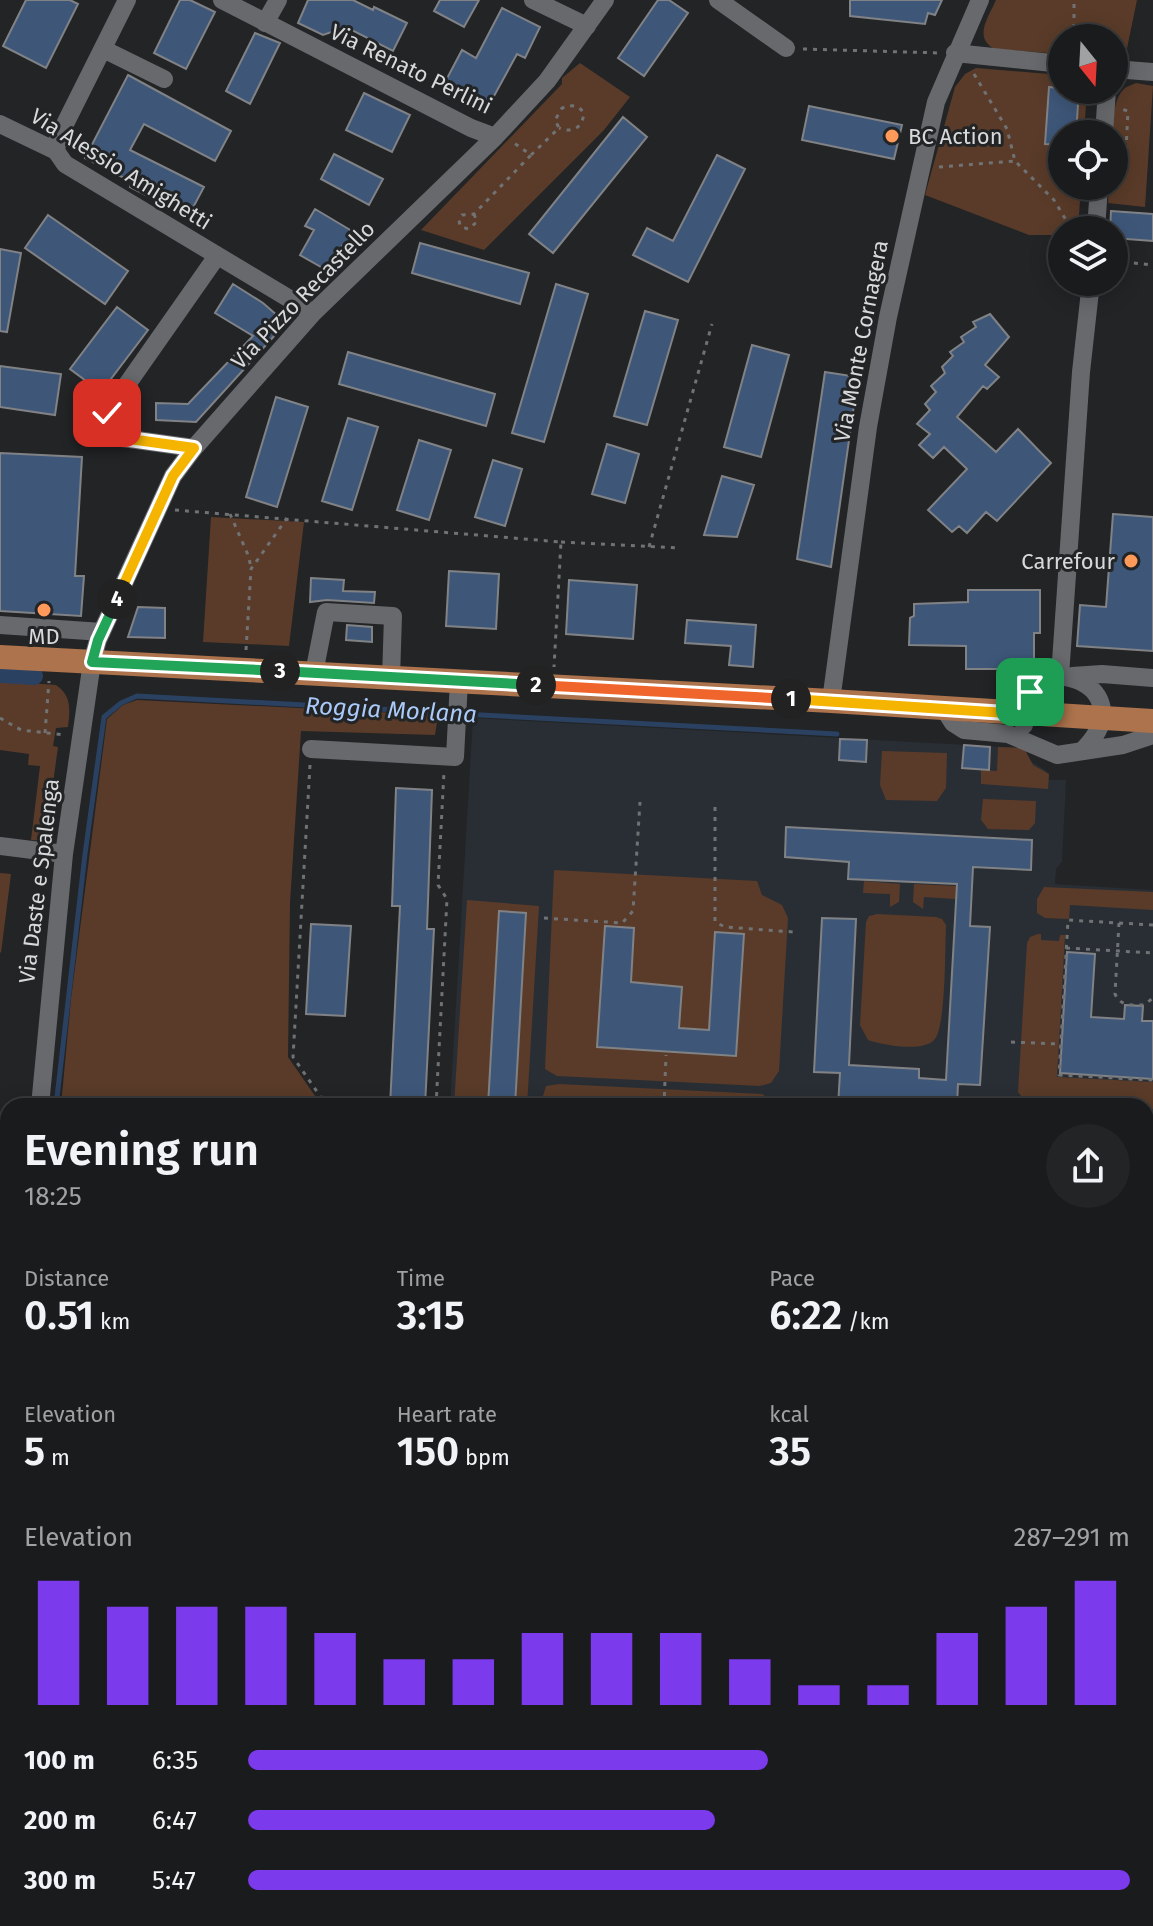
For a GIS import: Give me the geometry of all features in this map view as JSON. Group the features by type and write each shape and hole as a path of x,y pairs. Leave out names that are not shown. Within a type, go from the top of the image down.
{"main road":[{"path":"0,657 391,678 458,687 831,701 1153,721"}],"street":[{"path":"56,151 58,138 127,0"},
{"name":"Via Renato Perlini","path":"222,0 471,128 495,137"},
{"path":"265,23 278,0"},
{"path":"533,0 587,26"},
{"name":"Via Pizzo Recastello","path":"92,662 102,632 173,476 194,448 313,313 495,137 547,81 605,0"},
{"path":"718,0 786,48"},
{"name":"Via Monte Cornagera","path":"831,701 868,427 888,317 936,102 980,0"},
{"path":"103,49 164,79"},
{"path":"955,53 1048,63"},
{"path":"1128,70 1153,72"},
{"name":"Via Alessio Amighetti","path":"0,124 56,151 65,164 313,313"},
{"name":"Via Alessio Amighetti","path":"194,448 108,436 101,424 217,256"},
{"path":"1064,676 1081,372 1089,296"},
{"path":"314,673 326,612 393,616 391,678"},
{"path":"0,625 102,632"},
{"name":"Via Daste e Spalenga","path":"41,1098 64,854 92,662"},
{"path":"1041,750 1024,728 1022,714 1034,687 1050,678 1064,676 1102,674 1153,678"},
{"path":"1064,676 1092,688 1099,699 1103,719 1096,737 1082,751"},
{"path":"311,749 455,757 458,687"},
{"path":"944,709 953,723 964,730 1008,734 1057,755 1123,745 1153,735"},
{"path":"0,846 64,854"}],"path":[{"path":"1074,0 1074,24"},
{"path":"786,48 955,53"},
{"path":"970,67 1007,129 1015,161 1054,200 1064,216"},
{"path":"1118,104 1128,111 1128,120"},
{"path":"573,105 584,113 577,128 568,132 559,128 555,120 562,108 573,105"},
{"path":"474,214 477,222 473,228 460,226 462,215 474,214 559,128"},
{"path":"495,137 508,139 531,155"},
{"path":"920,168 1015,161"},
{"path":"1128,262 1153,265"},
{"path":"649,547 712,324"},
{"path":"168,510 561,542 679,548"},
{"path":"230,514 249,557 251,569 245,669"},
{"path":"251,569 287,518"},
{"path":"554,668 561,542"},
{"path":"45,733 50,660"},
{"path":"0,718 21,730 69,736"},
{"path":"311,749 293,1057 321,1098"},
{"path":"436,1098 447,899 438,885 445,756"},
{"path":"544,918 622,923 633,911 640,802"},
{"path":"715,807 715,922 725,927 794,932"},
{"path":"1153,925 1068,920 1059,1075 1153,1080"},
{"path":"1119,923 1117,999 1124,1005 1144,1005 1153,998"},
{"path":"1066,948 1153,953"},
{"path":"1011,1042 1061,1044"},
{"path":"664,1098 666,1055"}],"shaded area":[{"path":"996,0 1137,0 1128,44 1128,24 1048,24 1048,53 995,49 985,39 986,21"},
{"path":"580,63 630,97 604,130 484,250 421,230 562,84 562,78"},
{"path":"976,68 1048,74 1048,104 1086,104 1085,120 1048,120 1048,200 1080,200 1079,216 1048,216 1048,235 1029,235 925,195 955,87 965,74"},
{"path":"1136,83 1153,86 1145,207 1108,203 1108,200 1128,200 1128,120 1113,120 1116,104 1128,104 1128,87"},
{"path":"211,517 304,522 289,646 203,642"},
{"path":"0,681 56,685 67,699 68,727 56,728 53,746 58,747 45,841 31,840 40,766 28,765 29,754 0,750"},
{"path":"137,700 438,715 435,735 301,731 290,903 288,1057 316,1098 62,1098 71,999 107,719 123,705"},
{"path":"473,718 1024,748 1029,760 1049,774 1049,780 1066,780 1062,862 1056,869 1055,884 1153,890 1153,1098 450,1098"},
{"path":"998,747 1024,748 1033,765 1049,774 1048,789 981,784 981,770 997,771"},
{"path":"882,751 947,753 946,788 937,801 886,800 880,785"},
{"path":"983,799 1036,801 1035,823 1029,830 988,829 981,820"},
{"path":"554,870 757,881 762,895 782,905 788,918 779,1071 771,1083 760,1086 557,1076 545,1069"},
{"path":"0,873 11,874 1,953 0,952"},
{"path":"864,881 900,884 899,902 890,907 890,894 863,893"},
{"path":"914,884 956,886 956,899 924,897 923,909 913,902"},
{"path":"1044,887 1153,892 1153,910 1070,905 1069,919 1045,918 1037,913 1037,899"},
{"path":"467,900 539,906 527,1098 455,1098"},
{"path":"869,916 936,917 946,925 941,1018 939,1031 930,1043 903,1047 875,1042 868,1040 860,1025 866,922"},
{"path":"1041,934 1041,940 1059,941 1060,935 1065,935 1057,1077 1153,1082 1153,1098 1023,1098 1018,1092 1027,943 1030,937"},
{"path":"559,1084 762,1094 768,1098 542,1098 546,1086"}],"building":[{"path":"26,0 70,0 78,4 46,68 3,46"},
{"path":"180,0 190,0 215,12 186,69 154,53"},
{"path":"308,0 353,0 407,23 393,51 346,27 323,35 298,23"},
{"path":"440,0 479,0 464,27 434,11"},
{"path":"658,0 669,0 688,13 644,76 618,58"},
{"path":"850,0 942,0 935,15 928,13 925,24 850,16"},
{"path":"502,8 540,27 525,58 517,54 488,107 444,84 462,50 476,58"},
{"path":"255,33 280,43 250,104 226,91"},
{"path":"128,75 231,131 215,161 144,124 130,150 204,187 188,217 130,187 132,182 85,158"},
{"path":"364,93 410,115 392,152 346,130"},
{"path":"1048,101 1048,104 1078,104 1077,120 1048,120 1048,144 1045,144"},
{"path":"809,106 902,125 894,159 802,140"},
{"path":"623,117 647,137 553,253 529,234"},
{"path":"334,154 383,179 369,205 321,179"},
{"path":"717,155 745,169 688,282 633,255 647,228 673,241"},
{"path":"315,209 357,234 348,250 342,246 328,271 300,255 314,230 305,226"},
{"path":"1111,211 1153,214 1153,241 1128,239 1128,216 1111,216"},
{"path":"48,215 128,271 105,304 25,248"},
{"path":"420,243 529,273 520,304 412,273"},
{"path":"0,249 21,253 7,332 0,331"},
{"path":"233,284 263,303 286,323 196,422 156,420 156,403 188,404 253,336 215,313"},
{"path":"556,284 588,294 544,442 512,433"},
{"path":"117,307 148,330 101,392 70,369"},
{"path":"645,311 678,320 647,425 614,416"},
{"path":"990,314 1009,337 985,365 999,377 987,389 983,386 957,417 996,452 1018,429 1051,463 997,521 986,512 967,533 959,526 952,532 928,510 967,469 944,447 933,458 919,445 930,434 917,424 930,410 925,404 936,392 931,386 945,373 942,367 953,356 950,352 964,342 961,337 976,327 973,322"},
{"path":"752,345 789,355 761,457 724,447"},
{"path":"348,352 495,394 486,426 339,384"},
{"path":"0,366 61,374 55,415 0,407"},
{"path":"825,372 858,377 831,567 797,559"},
{"path":"276,397 308,407 277,507 246,497"},
{"path":"348,418 378,427 352,510 322,501"},
{"path":"419,440 451,450 429,520 397,510"},
{"path":"607,444 639,454 625,503 592,494"},
{"path":"0,453 82,457 75,576 84,576 81,616 0,611"},
{"path":"493,460 522,469 505,526 475,517"},
{"path":"722,476 754,485 737,537 704,535"},
{"name":"Carrefour","path":"1113,514 1153,517 1153,651 1077,646 1080,605 1106,607"},
{"path":"449,571 499,574 496,629 446,626"},
{"path":"311,578 344,580 343,591 375,592 374,603 310,602"},
{"path":"569,580 637,585 633,639 566,634"},
{"path":"968,590 1040,590 1040,633 1034,633 1034,669 966,669 966,646 909,645 914,604 968,602"},
{"path":"138,607 165,608 165,638 128,637"},
{"path":"687,620 756,625 753,667 729,665 731,646 685,643"},
{"path":"347,625 372,627 372,642 346,640"},
{"path":"840,739 867,740 866,762 839,760"},
{"path":"964,745 990,747 989,770 962,768"},
{"path":"396,788 432,790 427,929 434,929 425,1098 390,1098 400,906 392,906"},
{"path":"786,827 1032,840 1031,870 973,867 970,926 990,927 980,1085 958,1084 957,1098 838,1098 840,1073 814,1072 822,918 856,919 849,1065 919,1069 919,1078 946,1080 957,884 848,879 849,862 785,857"},
{"path":"499,911 526,913 515,1098 488,1098"},
{"path":"311,924 351,926 345,1016 306,1014"},
{"path":"605,926 634,928 631,982 682,987 679,1028 709,1030 715,932 744,934 736,1056 597,1047"},
{"path":"1067,952 1095,954 1091,1017 1124,1019 1125,1005 1143,1006 1142,1021 1153,1021 1153,1079 1060,1073"}],"waterway":[{"path":"0,674 34,676"},
{"name":"Roggia Morlana","path":"57,1098 104,717 121,703 137,696 452,713"},
{"name":"Roggia Morlana","path":"462,714 837,734"}],"place":[{"name":"BC Action","path":"892,136"},
{"name":"Carrefour","path":"1131,561"},
{"name":"MD","path":"44,610"}],"route":[{"path":"107,413 101,424 108,436 194,448 173,476 98,640 92,662 1022,714 1030,692"}]}
